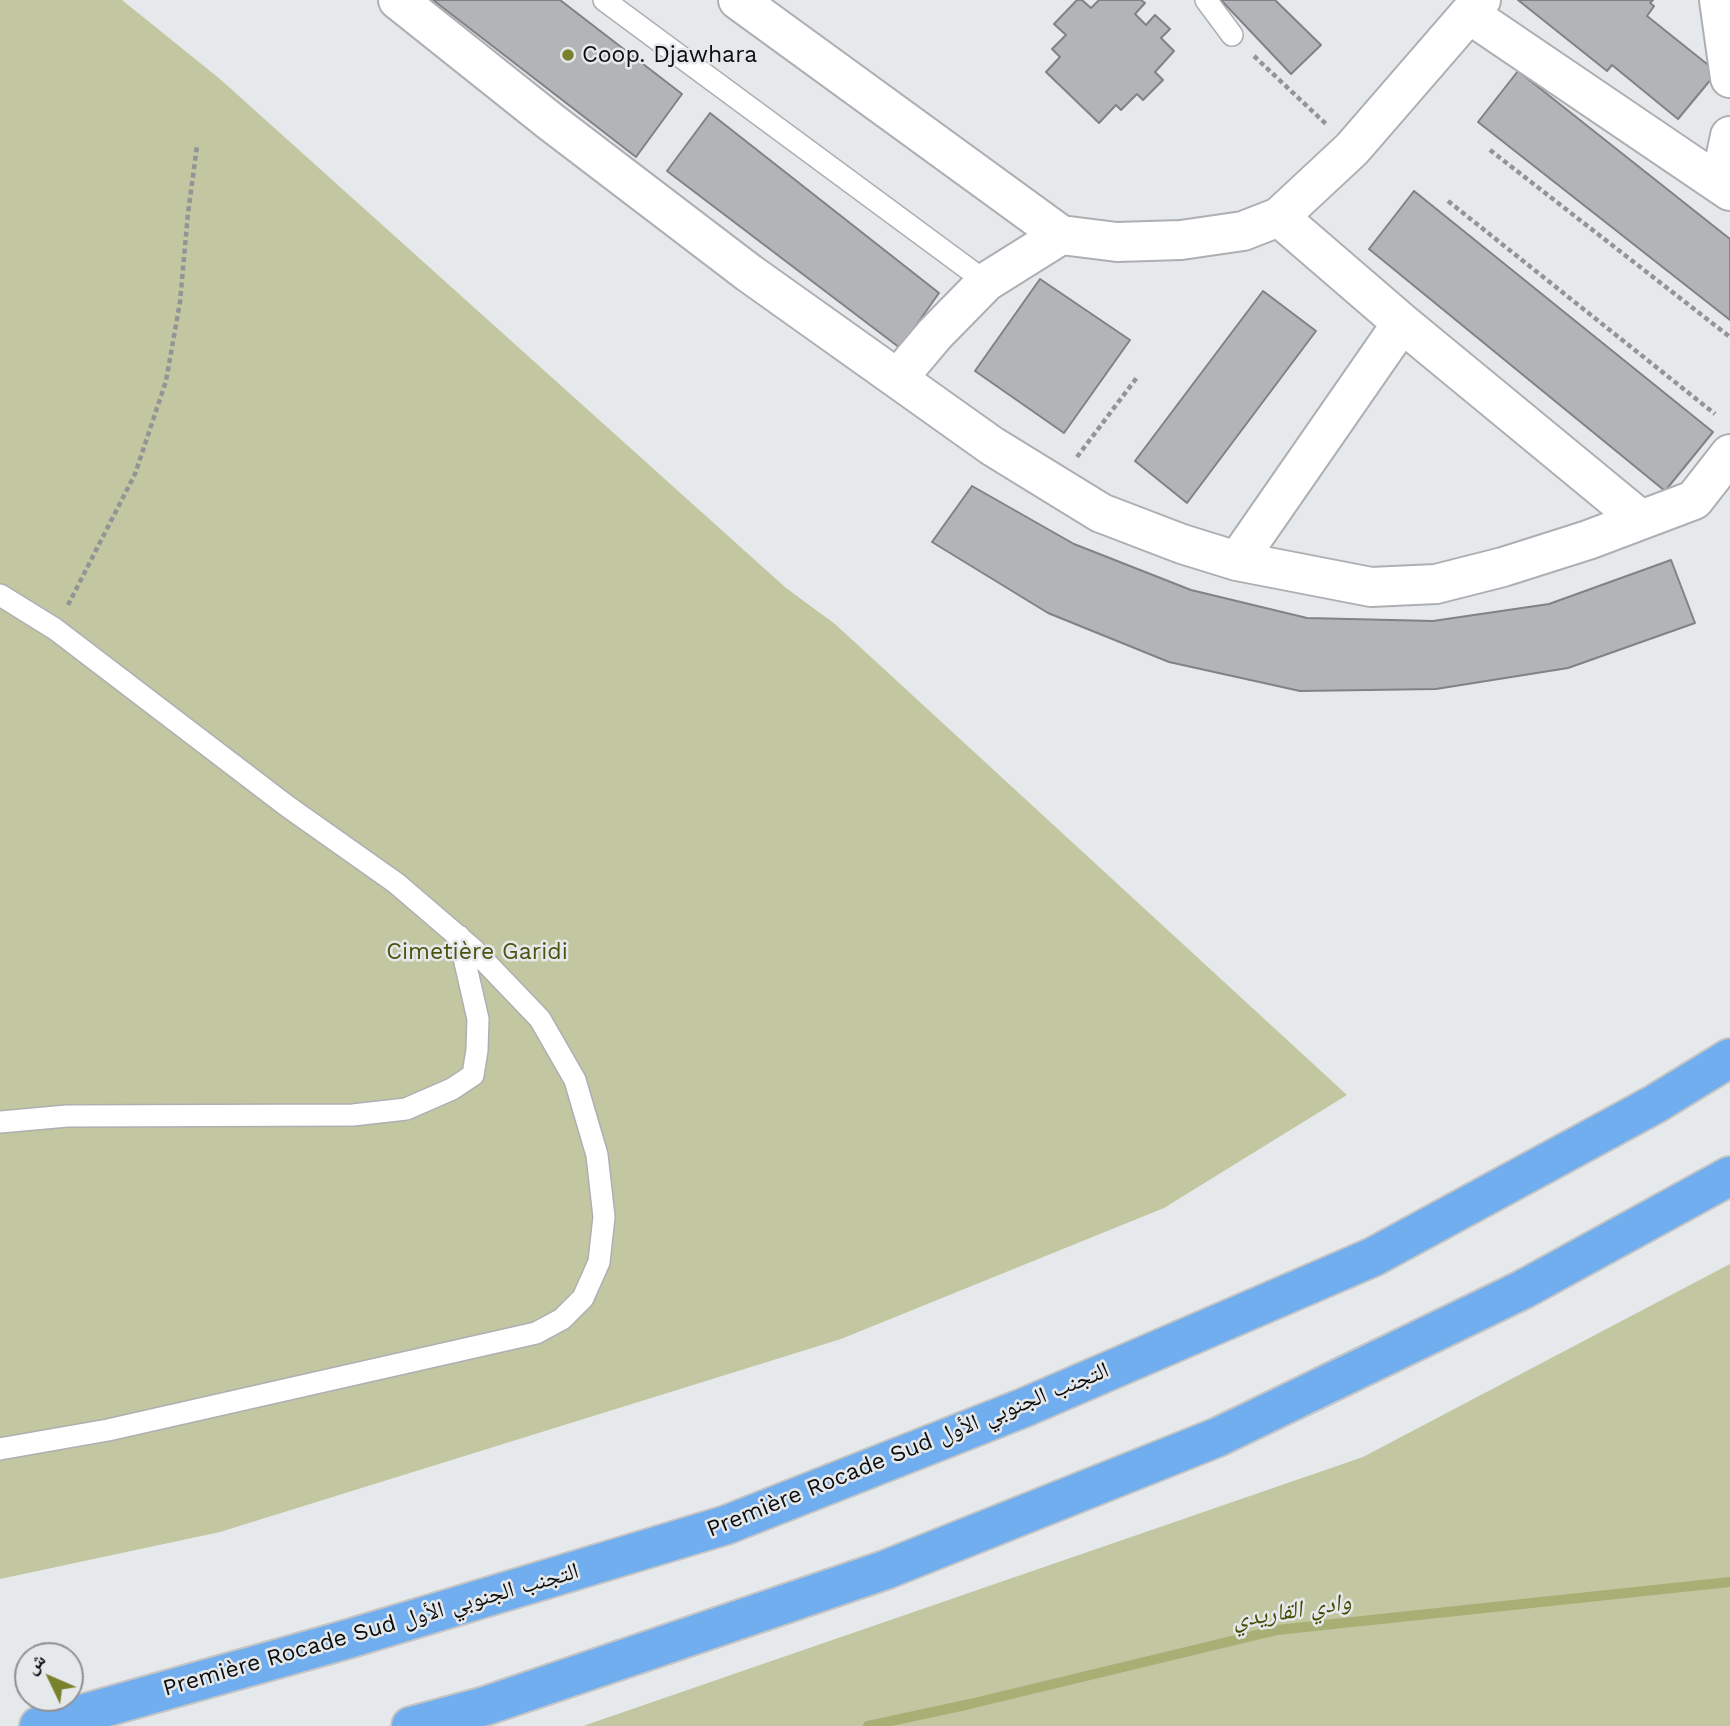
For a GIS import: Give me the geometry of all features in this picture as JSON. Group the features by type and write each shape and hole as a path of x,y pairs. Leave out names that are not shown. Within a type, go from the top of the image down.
{"highway":[{"name":"Première Rocade Sud التجنب الجنوبي الأول","path":"39,1726 348,1639 726,1525 1023,1408 1373,1257 1655,1104 1730,1058"},
{"path":"411,1726 485,1706 885,1570 1218,1437 1522,1290 1730,1176"}],"street":[{"path":"398,0 551,122 749,273 992,446 1101,513 1182,544 1237,561 1371,587 1436,584 1515,563 1694,500 1730,454"},
{"path":"738,0 1061,235 1117,242 1181,240 1243,231 1279,217 1352,149 1475,7 1725,187"},
{"path":"1719,0 1730,78"},
{"path":"1725,187 1730,136"},
{"path":"1279,217 1402,323 1641,520"},
{"path":"898,378 935,334 986,282 1061,235"},
{"path":"1237,561 1402,323"}],"lane":[{"path":"604,0 986,282"},
{"path":"1206,0 1232,35"},
{"path":"0,596 55,628 287,806 396,883 459,936 540,1019 575,1080 597,1155 604,1217 599,1262 583,1298 562,1319 536,1333 108,1430 0,1449"},
{"path":"0,1122 67,1116 353,1115 406,1109 452,1089 472,1075 477,1050 478,1019 459,936"}],"path":[{"path":"1232,35 1352,149"},
{"path":"55,628 100,547 135,474 166,381 180,302 197,146"},
{"path":"1490,150 1730,337"},
{"path":"1448,201 1715,414"},
{"path":"1055,485 1139,376"}],"green space":[{"name":"Cimetière Garidi","path":"0,0 122,0 220,79 786,588 835,624 1347,1095 1164,1208 841,1339 220,1532 0,1579"},
{"path":"1730,1264 1730,1726 583,1726 1363,1457"}],"building":[{"name":"Coop. Djawhara","path":"433,0 560,0 682,94 636,157"},
{"path":"1077,0 1082,0 1091,8 1099,0 1141,0 1145,3 1135,14 1146,25 1155,15 1170,29 1161,38 1174,51 1155,72 1163,80 1143,100 1137,94 1121,110 1116,105 1099,123 1046,72 1060,57 1052,49 1066,35 1054,24"},
{"path":"1221,0 1275,0 1321,45 1291,74"},
{"path":"1518,0 1653,0 1650,3 1654,6 1647,16 1717,72 1678,119 1612,65 1607,71"},
{"path":"1518,71 1730,239 1730,320 1478,122"},
{"path":"710,113 939,293 900,348 667,171"},
{"path":"1414,191 1713,432 1665,491 1369,249"},
{"path":"1040,279 1130,340 1064,433 975,371"},
{"path":"1263,291 1316,331 1187,503 1135,461"},
{"path":"972,486 1074,544 1191,590 1307,618 1433,621 1549,604 1671,560 1695,623 1568,668 1436,689 1300,691 1169,662 1048,613 932,542"}],"waterway":[{"name":"وادي القاريدي","path":"868,1726 1277,1630 1730,1582"}],"place":[{"name":"Coop. Djawhara","path":"568,55"}]}
